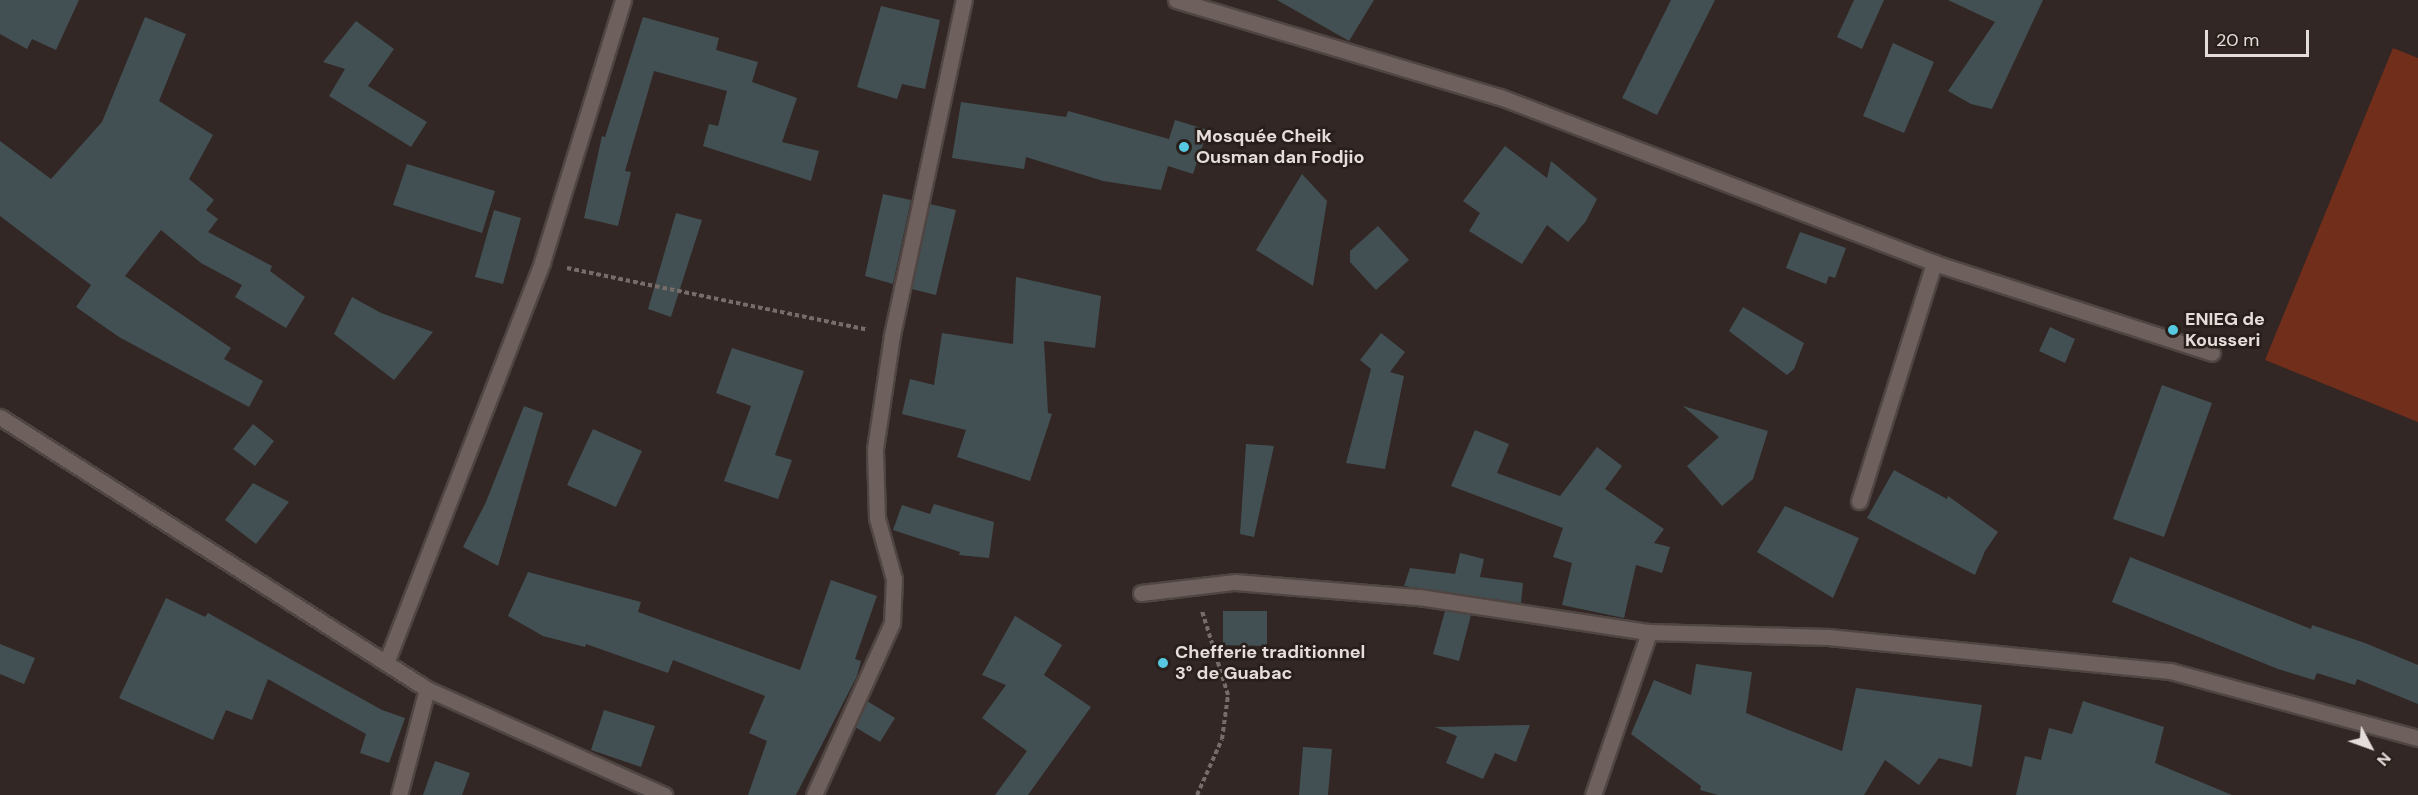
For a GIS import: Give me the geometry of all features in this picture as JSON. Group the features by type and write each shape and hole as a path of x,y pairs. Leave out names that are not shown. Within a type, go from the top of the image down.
{"street":[{"path":"386,663 542,262 623,0"},
{"path":"814,795 892,623 894,579 877,518 875,449 892,335 964,0"},
{"path":"1176,0 1500,97 1934,263 2212,353"},
{"path":"1859,501 1934,263"},
{"path":"0,417 427,689 664,795"},
{"path":"1141,593 1235,582 1419,597 1649,632 1828,638 2170,671 2418,738"},
{"path":"1593,795 1649,632"},
{"path":"399,795 427,689"}],"path":[{"path":"542,262 892,335"},
{"path":"1194,588 1228,695 1222,739 1197,795"}],"shaded area":[{"path":"2393,48 2418,58 2418,422 2265,360"}],"building":[{"path":"0,0 79,0 56,50 32,39 27,49 0,34"},
{"path":"1277,0 1374,0 1349,41"},
{"path":"1671,0 1715,0 1657,115 1622,98"},
{"path":"1854,0 1884,0 1862,49 1837,37"},
{"path":"1948,0 2043,0 1992,109 1971,104 1948,91 1995,22"},
{"path":"881,6 940,20 925,89 902,84 897,99 857,87"},
{"path":"145,17 186,34 159,101 213,135 189,179 214,200 206,210 218,219 208,232 272,266 270,271 305,297 286,328 235,297 242,285 201,263 161,230 125,276 231,348 224,359 263,381 249,407 119,337 76,307 91,285 0,216 0,141 51,179 102,122"},
{"path":"643,17 719,38 716,50 758,62 752,82 797,98 782,142 819,151 811,181 703,146 709,124 718,126 727,91 654,71 625,171 631,172 618,226 584,218 602,136 605,137"},
{"path":"356,21 394,49 368,86 427,122 411,147 329,96 345,69 323,62"},
{"path":"1893,43 1934,62 1904,133 1863,116"},
{"path":"961,102 1066,117 1068,111 1169,139 1175,120 1208,130 1193,174 1168,166 1161,190 1103,181 1026,157 1024,169 952,158"},
{"path":"1505,146 1547,178 1551,161 1597,199 1586,221 1568,242 1547,225 1522,264 1469,231 1480,213 1463,201"},
{"path":"407,164 495,191 482,233 393,205"},
{"path":"1302,174 1327,201 1313,286 1256,250"},
{"path":"883,194 911,200 893,284 865,276"},
{"path":"930,204 956,210 936,295 912,289"},
{"path":"494,210 521,218 503,284 475,277"},
{"path":"676,213 702,220 671,317 648,309"},
{"path":"1378,226 1409,260 1376,290 1350,262 1350,251"},
{"path":"1800,232 1846,248 1835,278 1829,276 1826,284 1786,268"},
{"path":"1016,277 1101,296 1095,348 1044,341 1048,413 1052,414 1030,481 957,457 966,430 902,414 910,379 934,385 942,333 1013,344"},
{"path":"352,297 381,313 433,332 394,380 334,334"},
{"path":"1743,307 1804,343 1794,369 1787,375 1729,331"},
{"path":"2050,327 2075,339 2065,363 2039,351"},
{"path":"1381,333 1405,352 1390,372 1404,376 1385,469 1346,463 1371,369 1360,360"},
{"path":"732,348 804,371 775,455 792,460 778,499 724,481 751,406 716,393"},
{"path":"2162,385 2212,403 2164,537 2113,519"},
{"path":"524,406 543,413 498,566 463,547 486,502"},
{"path":"1683,406 1768,431 1753,479 1722,506 1687,466 1719,437"},
{"path":"253,424 274,441 255,466 233,449"},
{"path":"593,429 642,451 616,507 567,485"},
{"path":"1475,430 1509,444 1497,473 1560,496 1597,447 1622,466 1605,489 1664,529 1654,543 1670,547 1662,573 1636,565 1624,618 1562,605 1572,563 1553,557 1563,528 1451,486"},
{"path":"1246,444 1274,446 1254,537 1240,534"},
{"path":"1894,470 1947,499 1948,496 1998,532 1985,551 1975,575 1867,518"},
{"path":"253,483 289,502 256,544 225,520"},
{"path":"934,504 994,522 989,558 959,555 960,552 893,530 902,505 930,514"},
{"path":"1785,506 1859,538 1833,598 1757,552"},
{"path":"1460,553 1484,559 1480,577 1523,583 1521,603 1404,586 1410,568 1455,574"},
{"path":"2130,557 2311,629 2312,625 2365,643 2418,665 2418,704 2357,679 2355,685 2317,673 2314,680 2278,669 2112,602"},
{"path":"528,572 641,602 638,612 800,670 831,580 877,596 855,659 861,661 857,676 796,795 748,795 767,741 749,733 765,696 673,660 668,673 586,644 585,647 543,636 508,616"},
{"path":"166,598 205,617 208,613 382,710 405,718 389,763 360,753 366,734 268,679 252,720 226,710 213,740 119,698"},
{"path":"1223,611 1267,611 1267,646 1223,645"},
{"path":"1445,611 1471,615 1459,661 1433,654"},
{"path":"1015,616 1062,645 1044,675 1091,707 1028,795 995,795 1027,751 982,718 1006,685 982,675"},
{"path":"0,644 35,658 24,684 0,674"},
{"path":"1696,664 1752,672 1746,713 1842,751 1856,688 1982,705 1972,767 1939,758 1919,785 1885,760 1864,795 1718,795 1700,790 1701,786 1631,734 1654,680 1691,695"},
{"path":"867,701 895,718 880,742 855,727"},
{"path":"2083,701 2164,727 2155,763 2232,795 2016,795 2025,756 2041,760 2049,728 2072,734"},
{"path":"604,710 655,726 641,767 591,750"},
{"path":"1530,725 1516,762 1495,753 1483,779 1446,763 1457,736 1435,727"},
{"path":"1303,747 1332,749 1328,795 1299,795"},
{"path":"435,761 470,773 462,795 423,795"}],"place":[{"name":"Mosquée Cheik Ousman dan Fodjio","path":"1184,147"},
{"name":"ENIEG de Kousseri","path":"2173,330"},
{"name":"Chefferie traditionnel 3° de Guabac","path":"1163,663"}]}
